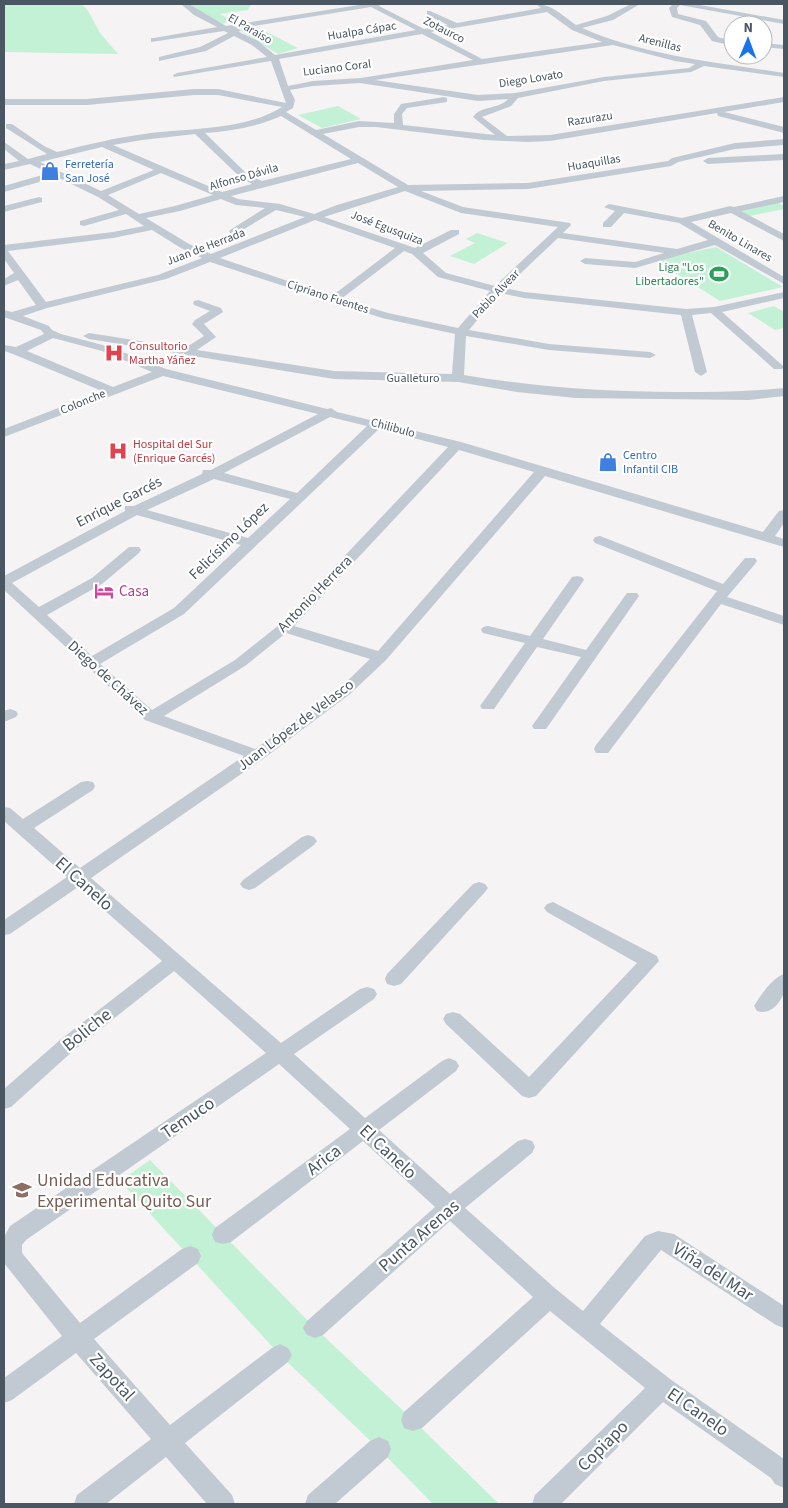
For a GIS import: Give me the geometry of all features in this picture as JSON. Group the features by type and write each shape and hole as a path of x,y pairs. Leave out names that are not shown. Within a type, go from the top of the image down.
{"street":[{"name":"El Paraíso","path":"185,4 221,29 255,43 274,58 285,89"},
{"path":"154,40 373,4"},
{"name":"Zotaurco","path":"373,4 481,61"},
{"name":"Arenillas","path":"540,4 550,9 575,28 590,36 613,43 675,59 784,75"},
{"path":"575,28 610,18 636,4"},
{"path":"677,4 673,8 676,15 703,23 715,39 723,41"},
{"path":"683,4 784,22"},
{"name":"Hualpa Cápac","path":"178,75 550,9"},
{"path":"430,13 457,26"},
{"path":"294,18 309,26"},
{"path":"221,29 201,34 186,45 163,55 203,49 252,24"},
{"name":"Luciano Coral","path":"290,106 292,100 285,89 309,83 360,80 417,69 613,43"},
{"name":"Diego Lovato","path":"360,80 467,97 515,96 604,79 692,70 703,63"},
{"path":"4,102 87,102 194,92 233,95 290,106"},
{"path":"507,140 477,117 480,113 508,104 515,96"},
{"path":"399,126 398,114 404,106 467,97"},
{"name":"Razurazu","path":"315,133 359,124 399,126 507,140 550,138 784,100"},
{"path":"4,167 102,144 142,137 243,125 282,113 290,106"},
{"path":"714,112 784,130"},
{"path":"282,113 406,188 461,210 566,225"},
{"path":"9,126 41,148 56,155"},
{"path":"196,130 244,176 261,184"},
{"name":"Huaquillas","path":"406,188 528,186 671,163 675,160 735,146 784,142"},
{"name":"José Egusquiza","path":"102,144 238,202 275,206 315,217 403,247 416,252 442,275 497,290 686,312 714,310 784,295"},
{"name":"Cipriano Fuentes","path":"4,145 28,162 101,195 185,246 213,259 333,300 386,316 460,332 549,347 650,355"},
{"path":"671,163 784,157"},
{"name":"Alfonso Dávila","path":"138,217 177,210 261,184 357,160"},
{"path":"101,195 161,170"},
{"path":"4,189 57,174"},
{"name":"Juan de Herrada","path":"8,315 136,285 213,259 340,207 406,188"},
{"path":"4,209 39,200"},
{"path":"609,208 682,221 730,209 783,200"},
{"path":"234,232 275,206"},
{"path":"730,209 784,238"},
{"path":"607,225 621,210"},
{"path":"84,223 127,211"},
{"name":"Benito Linares","path":"682,221 784,281"},
{"name":"Pablo Alvear","path":"458,378 460,332 497,290 566,225"},
{"path":"4,248 113,235 152,227"},
{"path":"416,252 455,232"},
{"path":"557,234 681,253"},
{"path":"585,261 635,265 681,253 716,241"},
{"path":"333,300 403,247"},
{"path":"4,252 19,276 43,306"},
{"path":"4,283 19,276"},
{"path":"186,352 210,337 198,324 217,312 217,310 198,303"},
{"path":"714,310 778,367"},
{"path":"686,312 701,372"},
{"name":"Chilibulo","path":"8,315 49,331 106,349 162,372 457,445 784,543"},
{"path":"17,351 49,331"},
{"name":"Gualleturo","path":"49,331 334,375 458,378 517,388 576,394 749,396 784,392"},
{"path":"4,348 17,351 112,391"},
{"name":"Colonche","path":"4,434 162,372"},
{"name":"Enrique Garcés","path":"4,582 199,470 325,411"},
{"name":"Enrique Garcés","path":"4,570 130,509 213,474 325,411"},
{"name":"Felicísimo López","path":"90,663 179,612 377,424"},
{"name":"Antonio Herrera","path":"151,717 240,663 284,628 457,445"},
{"path":"199,470 297,498"},
{"name":"Juan López de Velasco","path":"4,929 257,755 345,691 381,657 542,470"},
{"path":"130,509 250,543"},
{"path":"766,538 784,514"},
{"path":"600,540 784,621"},
{"path":"38,614 97,581 134,550"},
{"path":"602,749 701,619 750,561"},
{"path":"488,706 577,580"},
{"name":"Diego de Chávez","path":"4,582 151,717 257,755"},
{"path":"540,726 632,596"},
{"path":"284,628 381,657"},
{"path":"488,630 590,656"},
{"path":"22,828 87,786"},
{"name":"El Canelo","path":"4,812 173,962 281,1054 549,1297 586,1324 662,1387 780,1470 784,1476"},
{"path":"249,884 308,841"},
{"path":"394,979 479,888"},
{"path":"453,1019 529,1090 650,960 553,908"},
{"name":"Boliche","path":"4,1102 67,1045 173,962"},
{"path":"764,1006 784,981"},
{"name":"Temuco","path":"11,1244 18,1233 368,994"},
{"name":"Arica","path":"222,1235 449,1066"},
{"name":"Punta Arenas","path":"315,1328 449,1208 525,1147"},
{"name":"Viña del Mar","path":"586,1324 658,1240 666,1241 784,1318"},
{"name":"Zapotal","path":"11,1244 11,1256 79,1339 223,1504"},
{"path":"4,1392 190,1256"},
{"path":"413,1420 549,1297"},
{"path":"86,1504 280,1355"},
{"name":"Copiapo","path":"544,1504 662,1387"},
{"path":"317,1504 379,1449"}],"green space":[{"path":"4,4 81,4 87,9 100,33 118,54 4,52"},
{"path":"189,4 251,4 248,10 220,14 231,20 223,24"},
{"path":"257,27 298,48 278,54 239,30"},
{"path":"338,106 361,119 322,128 298,115"},
{"path":"773,200 784,206 784,209 745,217 732,209"},
{"path":"477,233 508,243 474,264 450,256 475,243 466,239"},
{"name":"Liga \"Los Libertadores\"","path":"716,247 783,287 720,301 655,260"},
{"path":"774,306 784,312 784,328 775,330 748,313"},
{"path":"150,1160 315,1328 499,1504 433,1504 379,1449 280,1355 120,1181"}],"place":[{"name":"Ferretería San José","path":"50,171"},
{"name":"Liga \"Los Libertadores\"","path":"719,274"},
{"name":"Consultorio Martha Yáñez","path":"114,353"},
{"name":"Hospital del Sur (Enrique Garcés)","path":"118,451"},
{"name":"Centro Infantil CIB","path":"608,462"},
{"name":"Casa","path":"104,591"},
{"name":"Unidad Educativa Experimental Quito Sur","path":"22,1190"}]}
